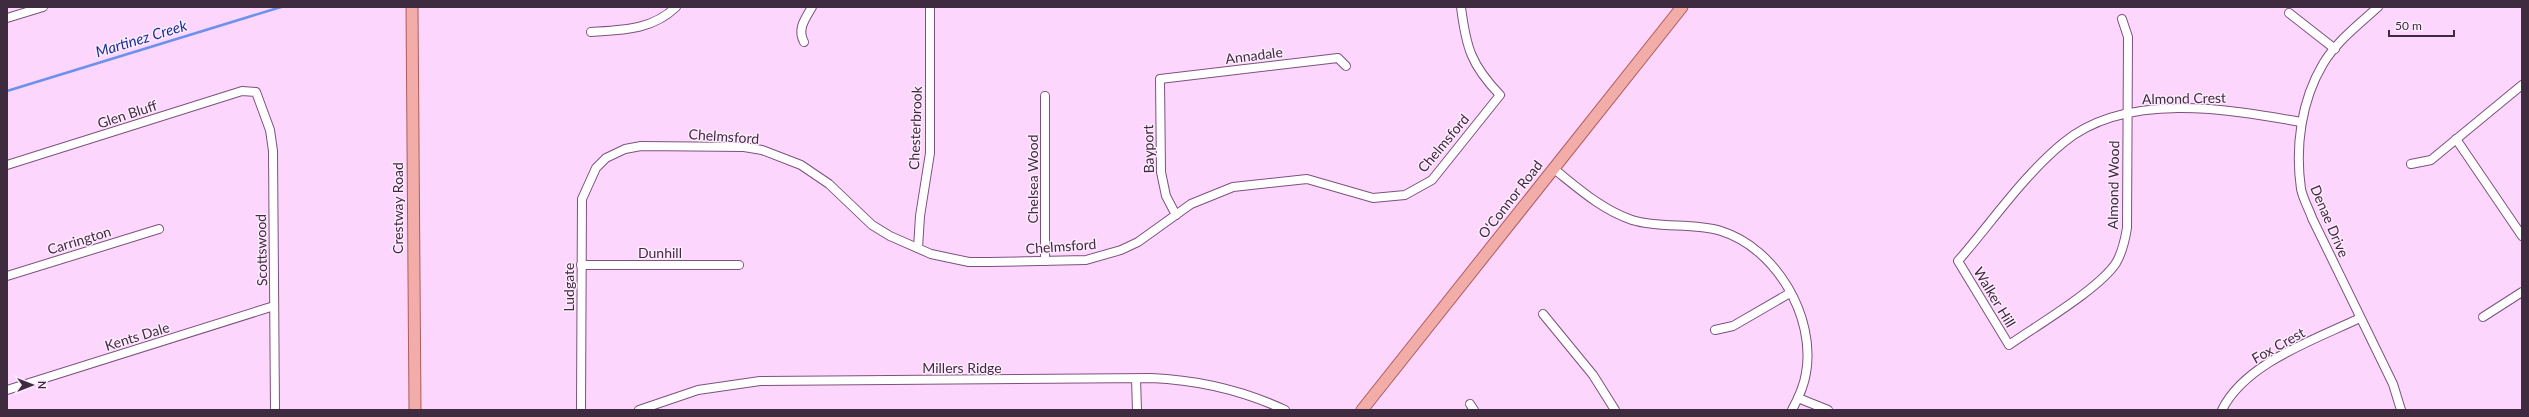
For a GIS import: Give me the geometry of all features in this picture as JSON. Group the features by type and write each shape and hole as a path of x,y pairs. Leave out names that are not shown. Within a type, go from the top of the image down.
{"main road":[{"name":"Crestway Road","path":"412,7 415,410"},
{"name":"O'Connor Road","path":"1362,410 1682,7"}],"street":[{"path":"7,18 43,7"},
{"path":"591,32 645,26 656,22 676,7"},
{"path":"804,42 800,35 801,26 812,7"},
{"name":"Chesterbrook","path":"918,248 920,216 930,153 930,7"},
{"name":"Chelmsford","path":"596,168 617,152 634,147 722,146 762,150 786,158 816,174 872,224 890,236 918,248 969,262 1086,260 1121,250 1153,232 1191,204 1218,191 1298,178 1324,182 1373,198 1405,195 1419,189 1437,174 1500,95 1478,70 1471,57 1465,42 1461,7"},
{"name":"Denae Drive","path":"2378,7 2335,49 2323,64 2306,100 2301,122 2299,166 2302,190 2360,318 2393,384 2401,410"},
{"path":"2289,13 2335,49"},
{"name":"Almond Wood","path":"2009,346 2102,279 2116,263 2124,245 2127,228 2128,37 2122,19"},
{"name":"Annadale","path":"1160,79 1338,58 1346,66"},
{"name":"Bayport","path":"1160,79 1161,172 1166,196 1176,215"},
{"path":"2411,164 2431,160 2522,85"},
{"name":"Glen Bluff","path":"7,165 242,91 256,92"},
{"name":"Scottswood","path":"256,92 270,130 273,151 274,410"},
{"name":"Chelsea Wood","path":"1045,96 1045,261"},
{"name":"Almond Crest","path":"1958,261 2043,161 2064,142 2103,119 2154,109 2226,110 2301,122"},
{"path":"2456,139 2522,236"},
{"name":"Ludgate","path":"581,410 582,198 596,168"},
{"path":"1554,169 1604,206 1631,219 1660,226 1709,228 1745,241 1771,264 1790,293 1800,316 1808,350 1806,374 1798,398 1792,410"},
{"name":"Carrington","path":"7,276 160,229"},
{"name":"Walker Hill","path":"1958,261 2009,346"},
{"name":"Dunhill","path":"581,265 739,265"},
{"path":"2483,317 2522,292"},
{"path":"1714,330 1733,326 1790,293"},
{"name":"Kents Dale","path":"7,390 274,306"},
{"path":"1543,314 1593,375 1616,410"},
{"name":"Fox Crest","path":"2222,410 2238,386 2273,360 2360,318"},
{"path":"1136,379 1137,410"},
{"name":"Millers Ridge","path":"639,410 698,390 760,381 1136,379 1170,379 1206,383 1236,391 1284,410"},
{"path":"1798,398 1828,410"}],"waterway":[{"name":"Martinez Creek","path":"7,91 281,7"}]}
